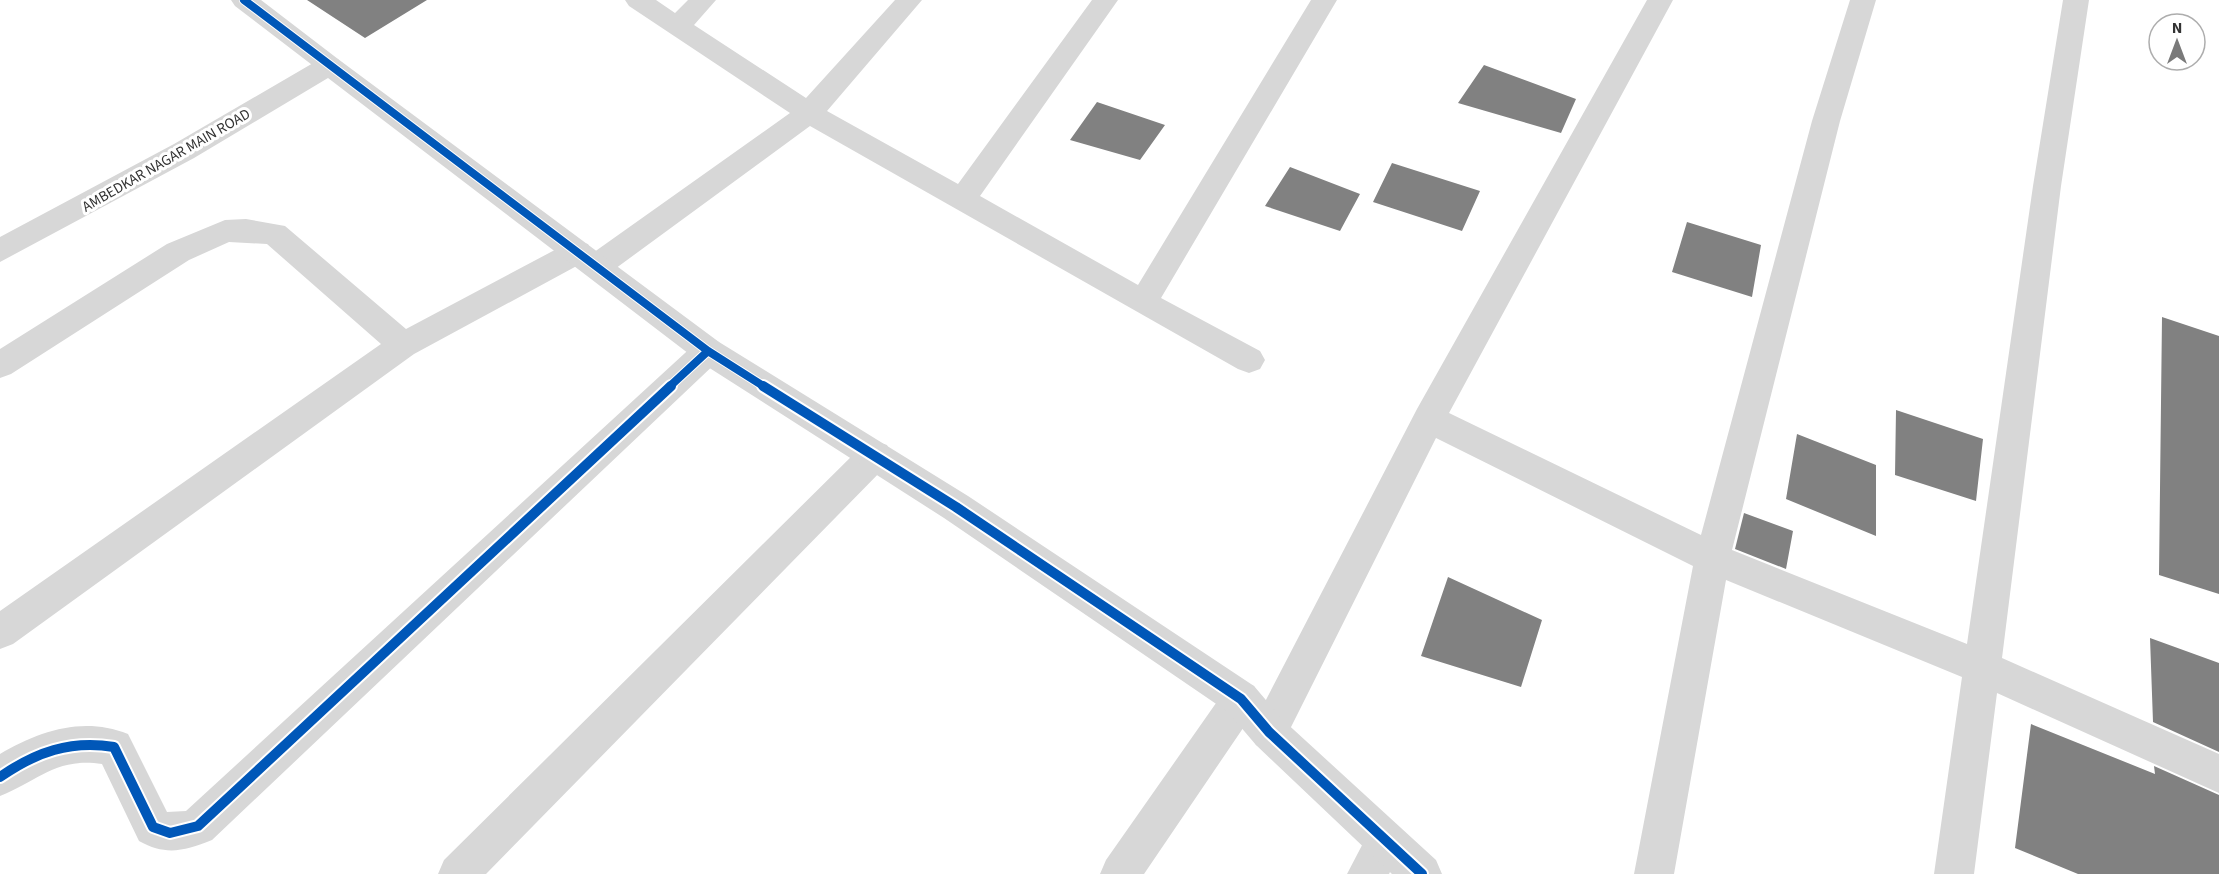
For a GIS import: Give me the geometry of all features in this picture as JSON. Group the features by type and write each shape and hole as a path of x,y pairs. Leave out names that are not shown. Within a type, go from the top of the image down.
{"street":[{"path":"638,0 809,113 1249,360"},
{"path":"676,27 703,0"},
{"path":"0,632 403,345 587,259 809,113 909,0"},
{"path":"962,200 1105,0"},
{"path":"1143,302 1324,0"},
{"path":"1269,732 1428,419 1660,0"},
{"path":"1654,874 1712,558 1826,121 1863,0"},
{"path":"1954,874 2047,186 2076,0"},
{"path":"252,2 329,65 708,351 875,455 1241,699 1376,858 1422,874"},
{"name":"AMBEDKAR NAGAR MAIN ROAD","path":"0,251 183,151 329,65"},
{"path":"0,365 178,252 225,231 246,230 275,234 403,345"},
{"path":"0,777 21,761 45,750 74,743 93,742 114,747 153,827 161,833 173,833 198,826 708,351"},
{"path":"1428,419 1712,558 1981,667 2219,774"},
{"path":"459,874 875,455"},
{"path":"1120,874 1241,699"}],"building":[{"path":"307,0 427,0 365,38"},
{"path":"1484,65 1576,99 1561,133 1458,103"},
{"path":"1097,102 1165,125 1140,160 1070,140"},
{"path":"1392,163 1480,191 1462,231 1373,202"},
{"path":"1290,167 1360,194 1340,231 1265,206"},
{"path":"1687,222 1761,245 1752,297 1672,272"},
{"path":"2162,317 2219,336 2219,594 2159,575"},
{"path":"1896,410 1983,439 1976,501 1895,475"},
{"path":"1797,434 1876,465 1876,536 1786,499"},
{"path":"1744,513 1793,531 1786,569 1735,549"},
{"path":"1448,577 1542,620 1521,687 1421,656"},
{"path":"2150,638 2219,663 2219,752 2153,722"},
{"path":"2031,724 2155,774 2154,766 2219,795 2219,874 2078,874 2015,848"}],"cycle path":[{"path":"244,0 708,351 956,507 1241,699 1269,732 1422,874"},
{"path":"0,777 26,760 54,748 83,744 114,747 153,827 170,833 198,826 708,351"}]}
